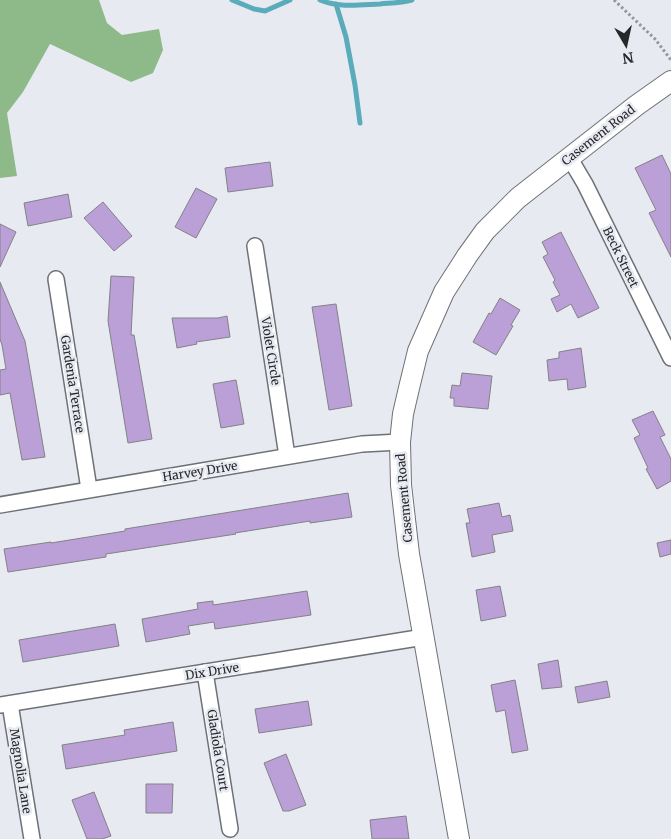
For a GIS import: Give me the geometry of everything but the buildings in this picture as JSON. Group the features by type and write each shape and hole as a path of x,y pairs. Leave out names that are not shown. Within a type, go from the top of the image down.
{"street":[{"name":"Casement Road","path":"459,839 408,545 401,484 400,442 403,414 418,351 444,292 486,231 518,198 637,105 671,81"},
{"name":"Beck Street","path":"569,157 585,184 671,358"},
{"name":"Violet Circle","path":"255,246 287,456"},
{"name":"Gardenia Terrace","path":"56,279 89,489"},
{"name":"Harvey Drive","path":"0,505 362,444 400,442"},
{"name":"Dix Drive","path":"5,705 424,636"},
{"name":"Gladiola Court","path":"205,672 230,829"},
{"name":"Magnolia Lane","path":"5,705 32,839"}],"path":[{"path":"614,0 655,39 671,60"}],"green space":[{"path":"0,0 99,0 107,23 122,35 159,29 163,50 153,73 131,82 50,44 23,92 7,113 17,176 0,178"}],"waterway":[{"path":"232,0 254,9 265,11 290,0"},
{"path":"320,0 327,3 349,5 396,3 412,0"},
{"path":"336,4 346,37 360,123"}]}
